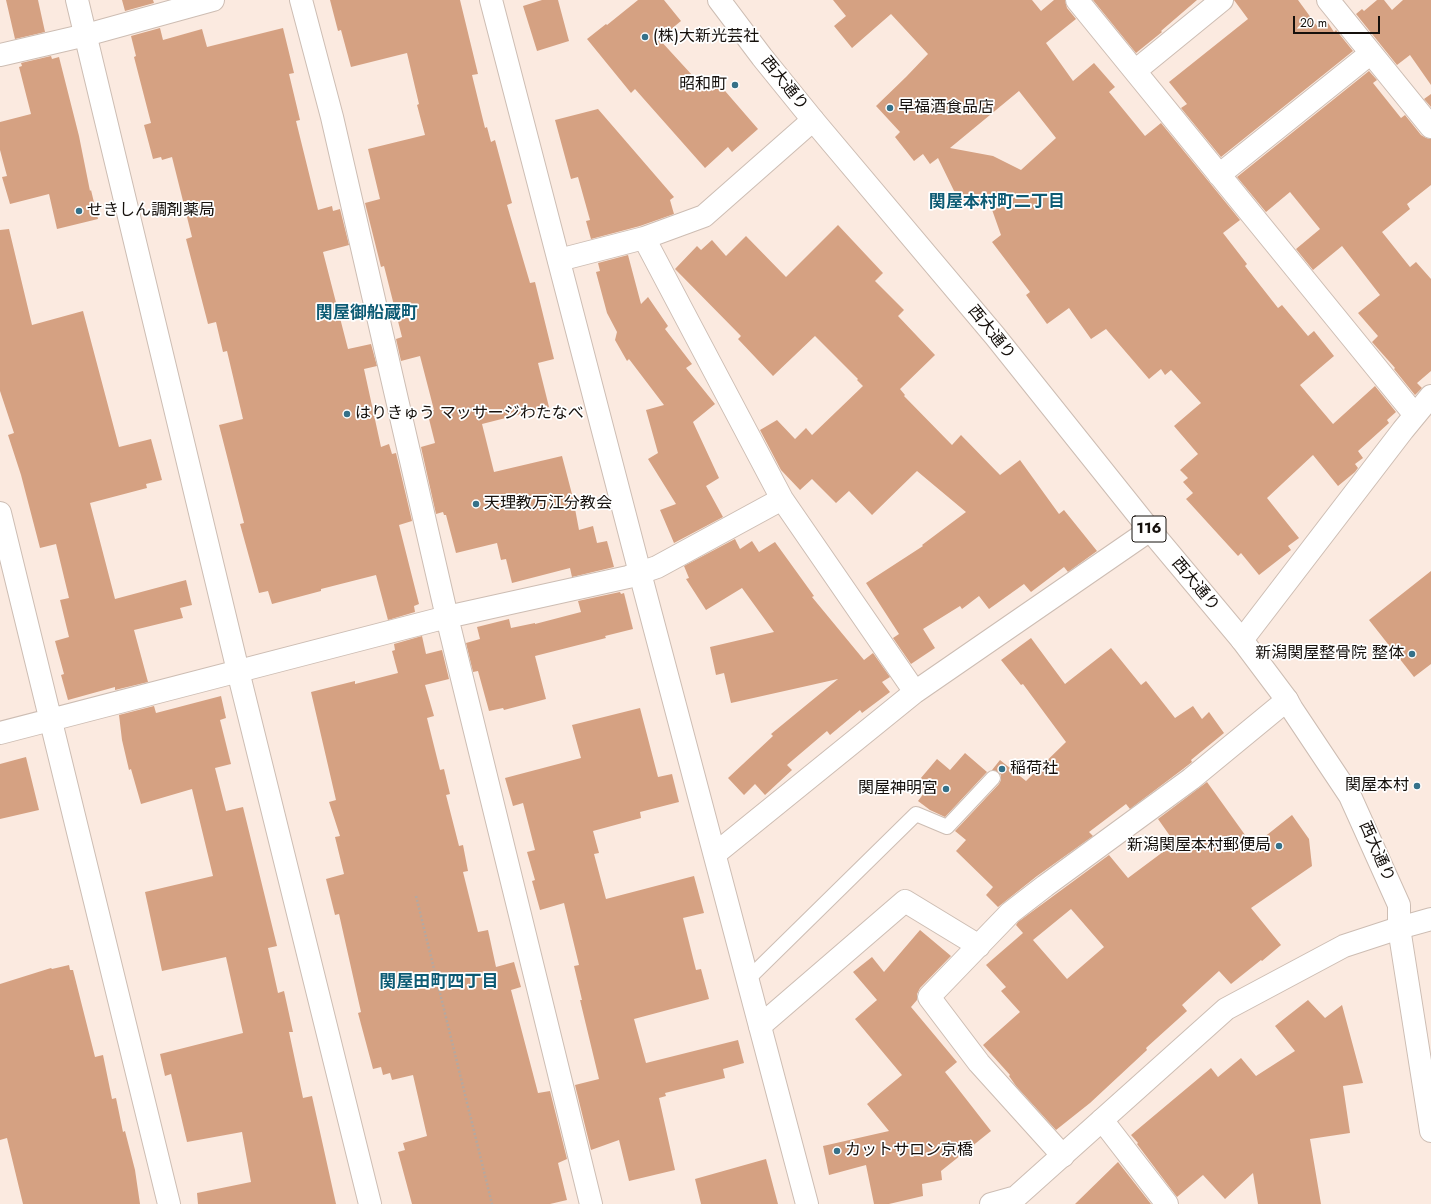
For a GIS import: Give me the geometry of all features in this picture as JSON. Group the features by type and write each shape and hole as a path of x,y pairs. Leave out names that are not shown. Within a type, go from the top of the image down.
{"main road":[{"path":"77,0 238,671 370,1204"},
{"path":"0,55 86,35 213,0"},
{"path":"301,0 332,117 447,616 592,1204"},
{"path":"491,0 640,573 807,1204"},
{"name":"西大通り","path":"719,0 762,57 813,120 995,336 1150,530 1242,640 1287,700 1350,796 1399,905 1399,928 1431,1131"},
{"path":"1077,0 1415,415"},
{"path":"1135,71 1222,0"},
{"path":"1328,0 1431,127"},
{"path":"1219,175 1371,53"},
{"path":"559,260 644,238 704,216 813,120"},
{"path":"644,238 782,499 915,692"},
{"path":"1242,640 1431,396"},
{"path":"0,733 447,616 640,573 657,567 782,499"},
{"path":"0,513 169,1204"},
{"path":"715,854 915,692 1150,530"},
{"path":"1064,1156 979,1063 929,997 1010,914 1022,904 1191,779 1287,700"},
{"path":"760,1026 905,901 979,946"},
{"path":"991,1204 1017,1201 1102,1120 1226,1009 1344,946 1431,919"},
{"path":"1102,1120 1167,1204"}],"lane":[{"path":"748,979 916,814 947,827 993,778"}],"path":[{"path":"416,896 492,1204"}],"building":[{"path":"6,0 38,0 45,32 15,39"},
{"path":"122,0 153,0 154,3 125,11"},
{"path":"330,0 460,0 478,74 472,75 485,128 487,127 491,142 495,140 512,203 507,205 530,283 535,282 554,359 538,363 549,407 482,424 494,472 562,456 573,498 579,530 593,526 597,543 607,541 614,567 572,577 570,568 512,583 506,559 501,560 497,543 456,553 446,515 444,515 443,512 436,514 421,447 435,443 427,411 434,410 420,356 401,361 396,339 402,337 384,266 381,267 365,203 380,199 368,149 425,135 417,105 419,104 407,53 351,67 341,30 338,31"},
{"path":"542,0 558,0 569,41 537,51 523,6"},
{"path":"638,0 664,0 681,21 659,39 703,87 706,84 712,91 719,84 758,129 732,152 728,147 705,168 635,89 631,93 587,39"},
{"path":"833,0 1032,0 1041,11 1054,0 1065,0 1067,8 1076,19 1046,43 1073,81 1094,63 1115,87 1109,92 1145,136 1161,123 1240,220 1223,233 1247,264 1245,266 1278,308 1282,305 1308,336 1314,331 1334,356 1300,385 1333,424 1375,386 1396,412 1387,420 1389,423 1358,451 1363,458 1355,464 1358,468 1338,486 1313,455 1267,498 1299,538 1288,546 1291,550 1259,575 1241,553 1238,556 1186,499 1193,493 1183,482 1188,478 1180,470 1198,454 1174,426 1201,403 1171,370 1165,375 1161,369 1149,379 1106,329 1091,339 1069,308 1047,324 1026,295 1030,292 992,242 1001,235 990,204 971,205 957,197 938,158 930,164 923,154 914,161 895,137 900,132 876,106 928,54 891,14 852,48 834,26 846,16","holes":["1019,91 1056,138 1021,170 993,156 950,148"]},
{"path":"1093,0 1197,0 1161,31 1162,32 1136,53"},
{"path":"1234,0 1298,0 1317,26 1326,20 1334,32 1336,30 1353,51 1221,157 1181,108 1187,104 1169,82 1248,19"},
{"path":"1377,0 1384,0 1392,10 1403,0 1431,0 1431,85 1410,55 1397,65 1356,14 1362,9 1364,11"},
{"path":"160,28 163,40 202,29 207,47 283,28 294,73 289,74 300,120 296,121 318,210 332,206 333,211 340,209 349,245 323,252 348,349 371,344 377,366 364,369 381,447 389,444 392,454 396,453 412,521 399,525 419,604 414,606 415,612 388,620 376,575 321,589 321,591 272,604 268,591 259,593 240,524 244,523 219,425 243,419 227,351 223,352 216,322 208,324 186,239 192,237 172,157 162,160 161,157 153,159 144,125 151,123 134,57 136,56 131,36"},
{"path":"51,56 52,59 59,57 79,136 90,191 91,190 98,219 57,229 49,194 10,204 2,177 7,176 0,150 0,122 31,114 19,67 22,66 21,63"},
{"path":"1369,71 1377,80 1373,83 1401,118 1405,115 1421,135 1431,139 1431,185 1407,204 1410,209 1382,232 1410,267 1416,262 1431,279 1431,371 1417,383 1422,388 1415,395 1394,369 1395,368 1372,342 1378,336 1358,313 1380,295 1342,246 1313,270 1296,249 1320,229 1290,192 1266,212 1237,177"},
{"path":"1431,94 1431,107 1424,99"},
{"path":"598,109 674,197 670,200 674,214 640,226 591,239 586,221 590,220 578,177 571,179 555,120"},
{"path":"838,225 883,273 875,281 904,310 898,316 935,355 900,389 905,395 904,396 952,445 961,435 1000,475 1020,460 1059,514 1064,510 1097,551 1068,572 1064,567 1031,592 1024,584 989,609 979,596 962,609 960,606 923,629 935,648 911,664 893,638 899,634 866,583 923,546 922,545 966,512 917,471 872,515 849,491 836,503 812,479 800,490 781,470 760,430 777,420 795,439 806,428 812,435 863,386 857,380 858,379 815,336 773,376 738,339 741,336 675,269 697,246 701,250 712,240 726,256 746,236 786,277"},
{"path":"9,229 32,325 83,311 119,447 151,439 162,480 146,484 147,488 90,503 115,599 186,580 192,605 180,608 183,618 134,630 148,682 115,690 115,687 68,700 61,675 64,674 55,641 69,637 60,600 69,598 56,544 40,548 21,475 8,435 14,433 0,391 0,230"},
{"path":"628,255 641,304 648,297 668,326 665,329 692,364 686,368 715,404 693,422 719,478 706,486 723,517 674,543 660,510 676,504 648,459 658,453 646,410 664,405 629,359 627,361 615,340 617,332 607,313 596,272 600,271 598,263"},
{"path":"735,539 740,549 752,541 759,552 775,542 814,596 812,597 864,660 873,653 890,677 882,682 890,692 862,713 860,710 830,735 827,731 787,765 792,770 765,795 755,784 744,795 728,778 773,736 771,734 838,679 731,703 724,673 716,675 710,647 774,632 742,588 706,610 686,579 689,578 684,566"},
{"path":"1431,571 1431,664 1414,677 1369,620"},
{"path":"620,592 621,594 624,593 633,629 605,636 606,638 535,656 546,699 504,710 503,708 489,711 478,671 473,672 466,643 480,639 477,627 509,619 511,628 535,624 581,612 578,601"},
{"path":"422,636 426,654 442,650 449,679 425,685 434,716 427,718 440,770 444,769 450,794 446,795 459,846 463,845 468,871 463,872 478,932 488,930 496,967 514,962 521,987 511,990 538,1093 550,1091 567,1159 558,1163 567,1200 550,1204 412,1204 398,1152 405,1150 403,1143 427,1136 413,1075 392,1080 390,1073 383,1075 381,1067 373,1069 358,1013 361,1012 339,914 335,915 326,879 344,874 335,837 340,836 329,802 336,800 311,692 355,681 355,684 398,673 392,651 395,650 394,644"},
{"path":"1031,638 1065,684 1111,648 1141,685 1146,681 1175,718 1193,706 1202,719 1209,712 1224,733 1191,760 1192,762 1130,809 1126,804 1089,832 1093,836 1037,876 998,907 986,895 993,887 956,851 966,840 955,831 999,784 1001,775 992,770 1000,760 1026,781 1066,742 1023,684 1021,685 1001,660"},
{"path":"221,696 226,718 220,720 231,764 215,768 226,811 243,807 277,946 268,948 278,993 284,991 293,1032 289,1032 303,1098 312,1096 336,1204 198,1204 197,1193 251,1182 242,1132 187,1142 171,1074 165,1076 160,1054 243,1033 226,957 162,971 145,892 213,876 192,789 141,804 131,769 129,770 122,740 119,715 154,706 156,713"},
{"path":"640,708 658,777 672,774 679,802 640,812 641,818 593,831 599,853 594,854 606,899 694,876 704,913 683,918 696,970 701,969 709,999 634,1019 646,1063 738,1040 744,1063 723,1069 725,1078 665,1093 666,1096 659,1098 675,1170 629,1181 619,1140 591,1150 575,1085 599,1079 580,1000 582,1000 574,966 579,965 564,903 540,910 532,881 535,880 527,852 535,850 523,803 513,806 505,778 581,758 572,725"},
{"path":"965,753 987,772 945,817 930,810 918,801 924,793 915,785 937,759 950,770"},
{"path":"26,757 39,810 0,819 0,764"},
{"path":"1207,782 1253,846 1292,815 1309,839 1312,866 1251,908 1281,945 1231,984 1219,971 1182,1005 1187,1011 1146,1048 1147,1050 1090,1103 1056,1130 1016,1086 1009,1076 1010,1075 983,1045 1020,1012 1001,991 1006,987 986,965 1023,933 1016,925 1018,922 1109,855 1128,878 1175,843 1158,819","holes":["1071,909 1104,947 1067,979 1033,940"]},
{"path":"920,930 951,956 920,988 917,994 917,1000 911,1007 957,1062 945,1072 991,1131 941,1171 942,1180 922,1184 923,1196 889,1204 874,1204 866,1165 829,1175 823,1146 889,1131 867,1104 902,1075 855,1019 877,1000 853,972 872,957 884,972"},
{"path":"69,965 70,970 73,970 95,1057 103,1055 112,1099 116,1098 123,1132 125,1131 135,1170 140,1204 23,1204 7,1138 0,1140 0,984 51,968"},
{"path":"1308,1000 1325,1018 1342,1005 1363,1083 1343,1086 1350,1133 1310,1139 1321,1204 1258,1204 1253,1173 1225,1199 1203,1175 1177,1197 1131,1135 1211,1068 1218,1077 1241,1058 1256,1076 1295,1051 1275,1026"},
{"path":"766,1159 778,1204 701,1204 695,1179"},
{"path":"1118,1162 1151,1204 1075,1204"}],"place":[{"name":"(株)大新光芸社","path":"645,37"},
{"name":"昭和町","path":"735,85"},
{"name":"早福酒食品店","path":"890,108"},
{"name":"せきしん調剤薬局","path":"79,211"},
{"name":"はりきゅう マッサージわたなべ","path":"347,414"},
{"name":"天理教万江分教会","path":"476,504"},
{"name":"新潟関屋整骨院 整体","path":"1412,654"},
{"name":"稲荷社","path":"1002,769"},
{"name":"関屋本村","path":"1417,786"},
{"name":"関屋神明宮","path":"946,789"},
{"name":"新潟関屋本村郵便局","path":"1279,846"},
{"name":"カットサロン京橋","path":"837,1151"}],"district":[{"name":"関屋本村町二丁目","path":"997,203"},
{"name":"関屋御船蔵町","path":"367,314"},
{"name":"関屋田町四丁目","path":"439,983"}]}
